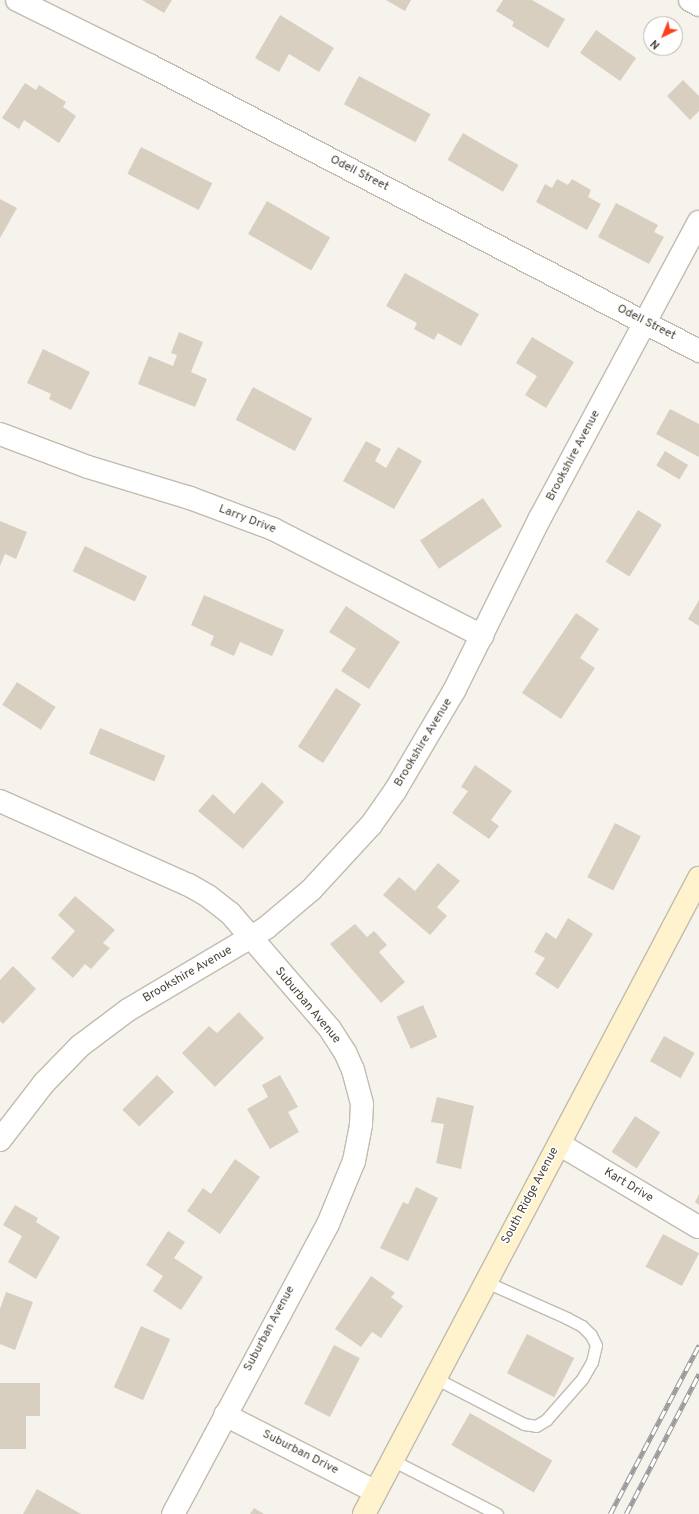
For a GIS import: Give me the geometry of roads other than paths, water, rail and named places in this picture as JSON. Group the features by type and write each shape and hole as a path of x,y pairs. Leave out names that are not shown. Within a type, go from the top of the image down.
{"street":[{"name":"Odell Street","path":"17,0 149,65 699,351"},
{"path":"690,0 699,5"},
{"name":"Brookshire Avenue","path":"0,1140 44,1083 80,1046 128,1010 266,928 311,890 371,825 395,791 454,691 540,518 699,222"},
{"name":"Larry Drive","path":"0,434 88,467 190,498 273,529 482,636"},
{"name":"Suburban Avenue","path":"0,801 188,885 208,896 230,913 330,1029 345,1052 354,1070 362,1104 361,1125 354,1161 328,1224 173,1514"},
{"name":"South Ridge Avenue","path":"364,1514 699,878"},
{"name":"Kart Drive","path":"559,1144 698,1228"},
{"name":"Suburban Drive","path":"225,1415 376,1492"}],"lane":[{"path":"436,1378 524,1424 536,1426 546,1420 582,1379 592,1362 596,1345 591,1335 582,1326 486,1282"},
{"path":"392,1460 497,1514"}],"railway":[{"path":"610,1514 699,1345"},
{"path":"626,1514 699,1374"}]}
